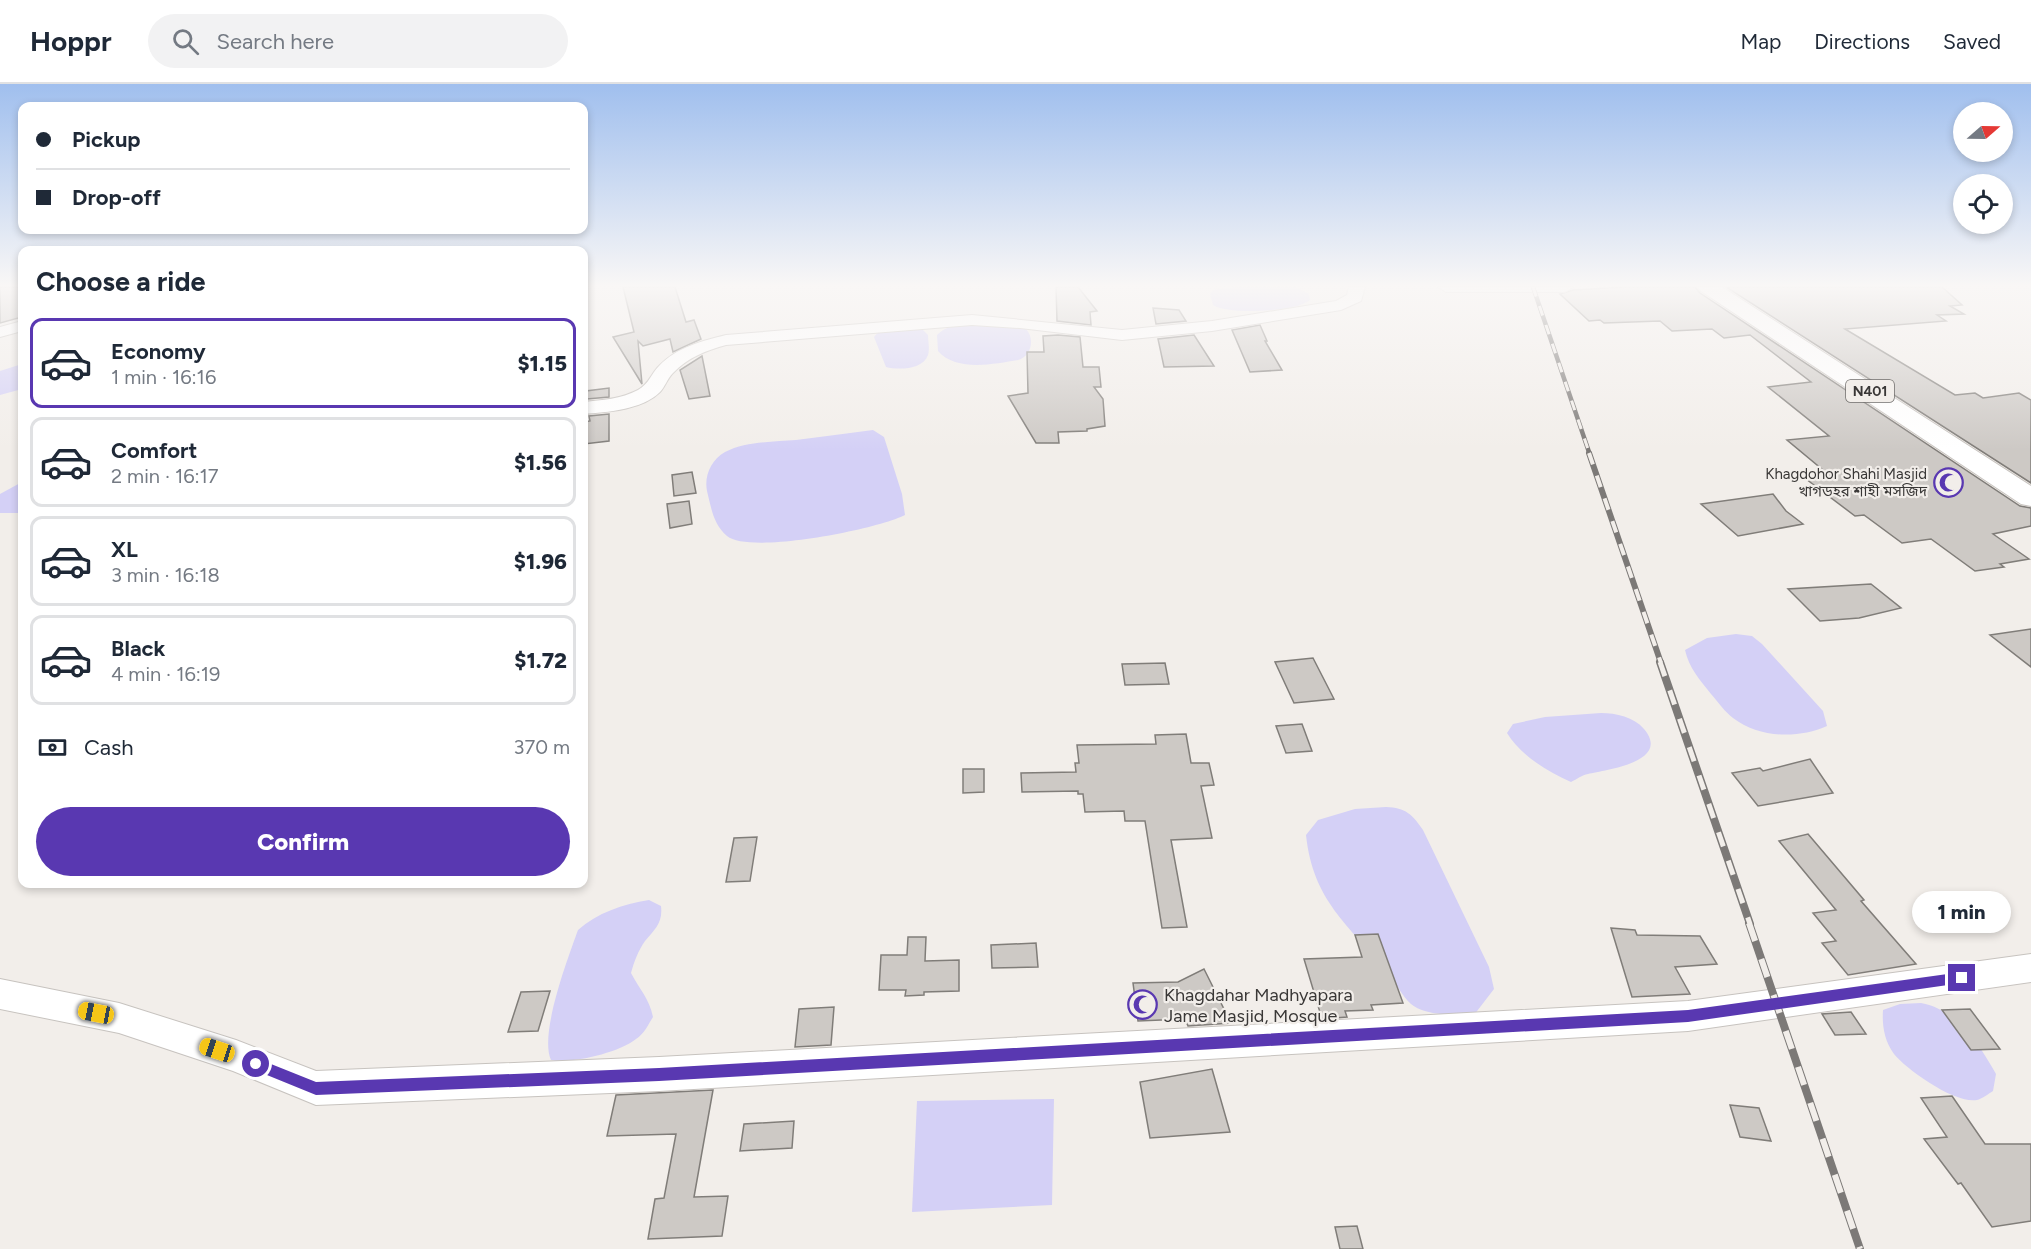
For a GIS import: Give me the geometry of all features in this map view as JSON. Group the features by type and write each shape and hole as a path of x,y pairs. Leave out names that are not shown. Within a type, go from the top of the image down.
{"highway":[{"name":"N401","path":"1792,341 2031,498"}],"street":[{"path":"588,407 628,401 652,389 661,374 675,360 700,346 720,341"},
{"path":"0,994 119,1018 236,1056 316,1088 671,1074 1688,1016 2031,968"}],"shaded area":[{"path":"876,341 928,341 929,353 921,364 910,368 886,367"},
{"path":"937,341 1031,341 1030,350 1023,358 998,363 976,365 955,362 938,351"},
{"path":"18,365 18,390 0,395 0,371"},
{"path":"873,430 884,437 902,494 905,515 891,521 843,533 786,541 761,543 740,541 727,536 722,531 713,515 706,485 712,464 720,455 733,448 751,444"},
{"path":"18,484 18,513 0,513 0,494"},
{"path":"1736,634 1752,636 1762,644 1823,711 1827,726 1804,733 1767,733 1743,725 1727,713 1695,674 1685,650 1707,638"},
{"path":"1601,713 1624,716 1635,721 1644,729 1650,740 1649,749 1643,757 1633,762 1586,775 1571,782 1535,762 1507,733 1513,724 1545,717"},
{"path":"1386,807 1408,813 1423,830 1489,967 1494,989 1474,1015 1433,1013 1411,1004 1334,910 1316,877 1306,835 1318,820 1355,809"},
{"path":"649,900 661,906 661,917 658,925 640,949 631,973 651,1010 653,1017 648,1026 636,1039 607,1053 582,1059 551,1060 548,1048 552,1015 578,930 611,910"},
{"path":"1921,1003 1946,1013 1975,1040 1996,1074 1993,1091 1977,1100 1957,1097 1920,1077 1894,1054 1884,1032 1883,1010 1900,1004"},
{"path":"1054,1099 1052,1205 912,1212 917,1101"}],"building":[{"path":"616,341 638,341 642,384"},
{"path":"638,341 661,341 643,346"},
{"path":"671,341 696,341 673,352"},
{"path":"1043,341 1080,341 1083,367 1099,367 1101,387 1094,387 1103,399 1105,426 1087,429 1087,431 1058,432 1059,443 1036,443 1008,396 1028,393 1027,352 1044,352"},
{"path":"1159,341 1198,341 1214,366 1164,367"},
{"path":"1237,341 1265,341 1282,370 1250,372"},
{"path":"1758,341 1773,341 2020,506 2031,508 2031,526 1993,534 2029,559 2000,564 2004,567 1975,571 1931,539 1902,543 1864,515 1855,516 1806,479 1829,475 1787,440 1829,436 1768,387 1811,382"},
{"path":"1811,341 1866,341 1955,395 1975,393 1983,398 2019,393 2031,400 2031,483"},
{"path":"702,356 710,396 689,399 680,370"},
{"path":"609,388 609,397 588,399 588,391"},
{"path":"609,414 609,441 588,444 589,416"},
{"path":"692,472 696,493 674,496 672,475"},
{"path":"1773,494 1786,511 1803,524 1738,536 1701,504"},
{"path":"689,501 692,524 670,528 667,504"},
{"path":"1871,584 1901,608 1859,618 1820,621 1788,589"},
{"path":"2031,629 2031,667 1990,635"},
{"path":"1313,658 1334,699 1294,703 1275,662"},
{"path":"1165,663 1169,684 1125,685 1122,664"},
{"path":"1302,724 1312,751 1286,753 1276,726"},
{"path":"1186,734 1191,763 1209,763 1214,785 1201,786 1212,838 1171,840 1187,927 1162,928 1145,821 1125,821 1124,811 1085,812 1083,794 1078,794 1078,791 1022,792 1021,773 1076,772 1075,763 1079,763 1077,745 1156,744 1155,735"},
{"path":"1810,759 1833,793 1758,806 1732,773 1760,768 1763,771"},
{"path":"963,769 984,769 984,792 963,793"},
{"path":"1808,834 1864,900 1861,901 1916,964 1848,975 1822,943 1836,941 1813,913 1836,910 1779,841"},
{"path":"757,837 750,881 726,882 734,838"},
{"path":"1611,928 1635,930 1637,935 1700,936 1717,964 1675,967 1690,994 1632,997"},
{"path":"1378,934 1403,1003 1371,1005 1373,1010 1345,1011 1347,1017 1322,1019 1304,959 1362,957 1355,935"},
{"path":"908,937 926,937 925,961 959,960 959,991 924,992 924,995 905,996 906,990 879,990 881,955 907,955"},
{"path":"1036,943 1038,967 992,968 991,945"},
{"path":"1204,969 1231,1023 1188,1026 1185,1019 1138,1021 1133,983 1178,982"},
{"path":"550,991 538,1031 508,1032 521,992"},
{"path":"834,1007 831,1045 795,1047 799,1009"},
{"path":"1970,1009 2000,1049 1971,1050 1942,1010"},
{"path":"1851,1012 1866,1034 1835,1035 1822,1014"},
{"path":"1212,1069 1230,1132 1150,1138 1140,1082"},
{"path":"713,1090 694,1197 728,1196 722,1236 648,1239 655,1199 664,1198 676,1134 607,1136 616,1095"},
{"path":"1952,1096 1985,1144 2031,1144 2031,1221 1992,1227 1961,1183 1958,1184 1924,1139 1947,1137 1921,1098"},
{"path":"1730,1105 1759,1108 1771,1141 1740,1137"},
{"path":"794,1121 792,1148 740,1151 744,1124"},
{"path":"1357,1226 1363,1249 1340,1249 1335,1227"}],"railway":[{"path":"1551,341 1590,455"},
{"path":"1589,453 1661,663"},
{"path":"1660,662 1750,924"},
{"path":"1749,923 1860,1249"}],"place":[{"name":"Khagdohor Shahi Masjid খাগডহর শাহী মসজিদ","path":"1948,483"},
{"name":"Khagdahar Madhyapara Jame Masjid, Mosque","path":"1143,1005"}],"route":[{"path":"256,1064 316,1088 659,1074 1688,1016 1962,978"}]}
